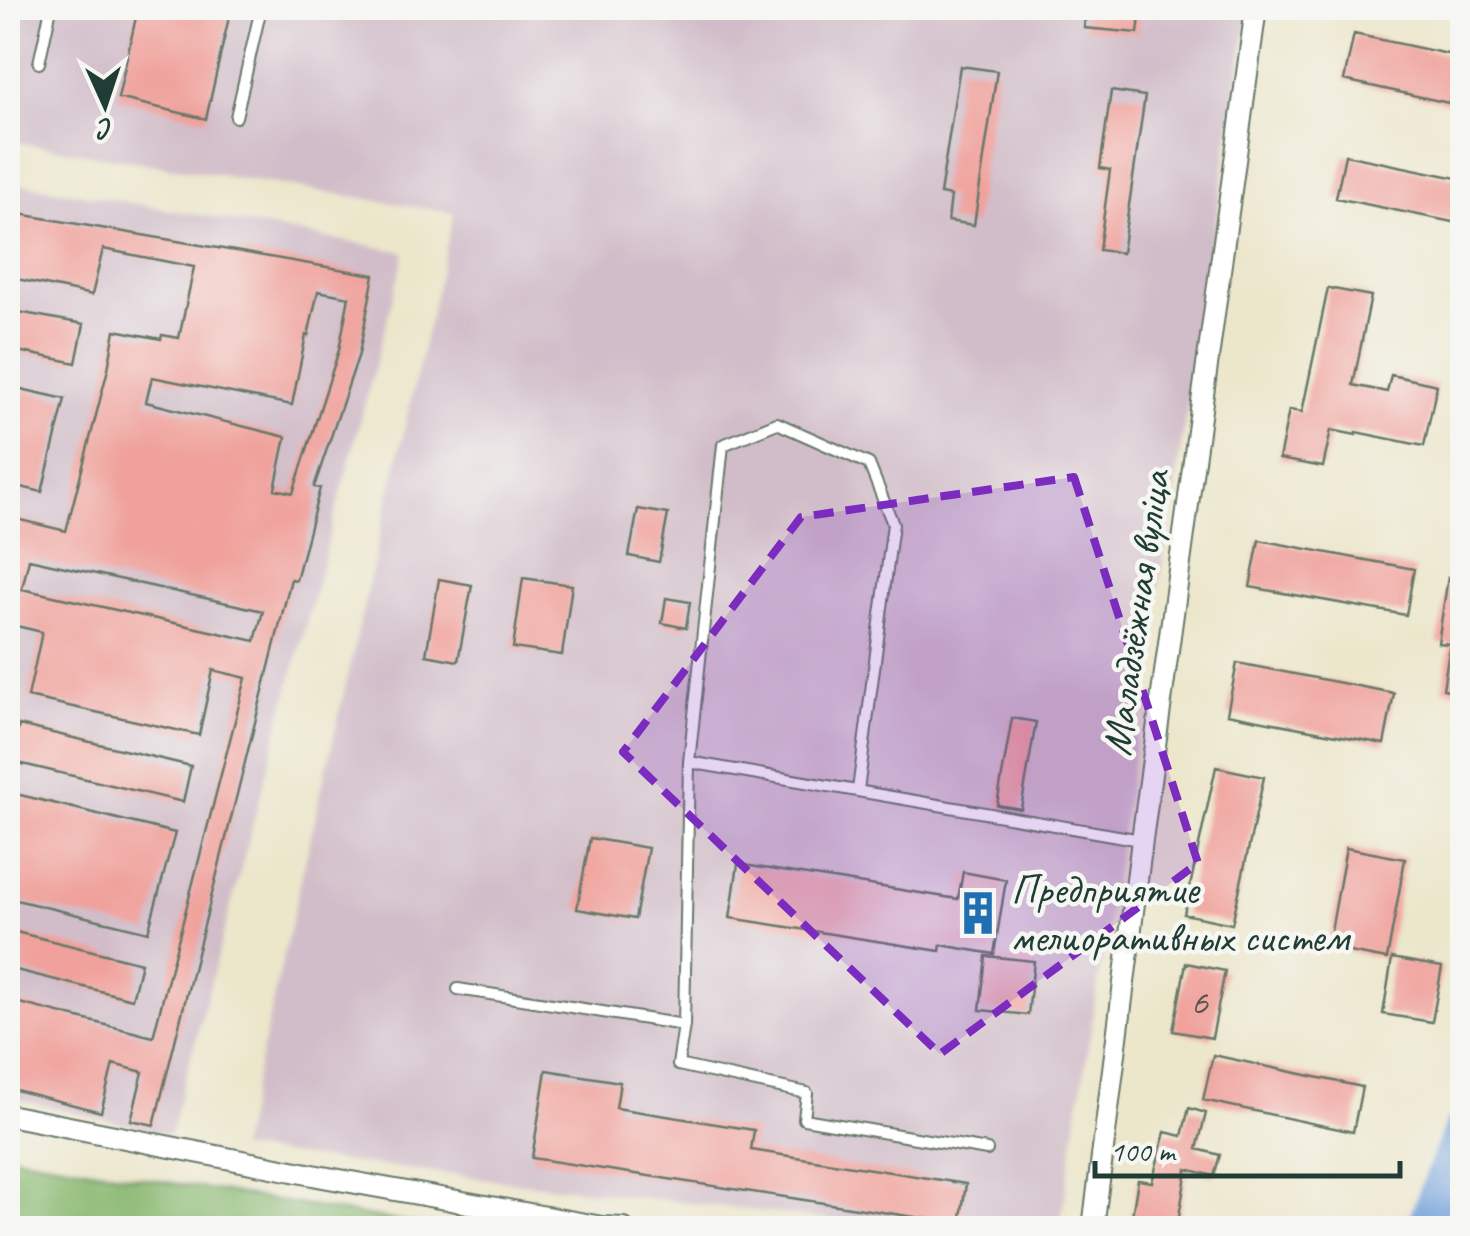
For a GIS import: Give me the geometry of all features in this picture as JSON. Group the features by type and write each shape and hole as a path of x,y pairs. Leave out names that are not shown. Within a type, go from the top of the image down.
{"street":[{"name":"Маладзёжная вуліца","path":"1093,1228 1256,8"},
{"path":"8,1115 341,1180 623,1228"}],"lane":[{"path":"39,63 50,8"},
{"path":"236,117 261,8"},
{"path":"858,790 893,524 870,464 777,422 723,445 688,762 684,1025 678,1064 808,1093 804,1119 987,1150"},
{"path":"688,762 1142,840"},
{"path":"458,989 684,1025"}],"highlighted area":[{"path":"1074,477 1198,863 940,1054 623,752 801,517"}],"shaded area":[{"path":"8,8 1249,8 1060,1228 899,1228 239,1149 454,213 8,141"},
{"path":"8,181 405,252 170,1135 8,1097"}],"green space":[{"path":"8,1155 436,1228 8,1228"}],"building":[{"path":"138,8 231,8 206,119 118,98"},
{"path":"1086,8 1141,8 1138,33 1084,28"},
{"path":"1354,34 1462,57 1462,106 1344,80"},
{"path":"960,66 997,71 974,225 948,221 951,196 940,194"},
{"path":"1111,91 1145,96 1122,253 1099,250 1110,170 1100,168"},
{"path":"1345,155 1462,179 1462,224 1336,198"},
{"path":"8,212 374,275 359,354 314,487 320,488 296,580 291,579 154,1125 131,1120 143,1072 113,1064 101,1112 8,1088 8,1000 153,1037 246,678 213,670 199,735 28,697 42,632 8,624 8,517 66,531 115,330 161,339 162,335 179,338 194,267 103,249 92,295 8,277","holes":["318,291 349,297 339,350 293,493 275,489 286,437 146,402 152,377 292,405","29,559 263,611 255,641 22,589"]},
{"path":"1328,288 1371,296 1353,385 1387,392 1391,375 1437,385 1424,446 1331,430 1323,467 1279,459 1289,410 1302,412"},
{"path":"8,310 84,324 76,363 8,349"},
{"path":"8,386 65,399 42,492 8,484"},
{"path":"638,509 668,514 659,562 629,556"},
{"path":"1259,540 1414,569 1406,615 1250,587"},
{"path":"1448,577 1462,579 1462,692 1443,689 1450,644 1438,643"},
{"path":"523,578 572,585 562,655 513,648"},
{"path":"439,579 472,585 458,661 426,655"},
{"path":"666,598 690,602 686,628 662,623"},
{"path":"1237,663 1394,693 1384,744 1227,714"},
{"path":"1012,718 1036,722 1021,809 997,805"},
{"path":"19,725 191,766 183,802 10,761"},
{"path":"1216,767 1264,777 1232,924 1184,914"},
{"path":"8,792 175,833 148,932 8,898"},
{"path":"590,838 648,848 635,919 577,909"},
{"path":"1346,848 1405,859 1387,959 1328,948"},
{"path":"738,864 958,899 963,872 1006,880 994,954 941,945 940,951 730,918"},
{"path":"8,930 141,963 132,999 8,968"},
{"path":"986,956 1034,961 1028,1015 980,1010"},
{"path":"1392,958 1442,967 1432,1022 1383,1014"},
{"path":"1186,963 1225,971 1212,1038 1173,1031"},
{"path":"1213,1055 1362,1087 1353,1132 1203,1100"},
{"path":"546,1070 620,1082 616,1108 754,1130 751,1150 966,1184 960,1224 532,1158"},
{"path":"1189,1108 1206,1113 1197,1149 1220,1155 1214,1176 1187,1169 1177,1228 1130,1228 1138,1180 1152,1182 1165,1132 1182,1136"}],"waterway":[{"path":"1425,1228 1462,1131"}],"place":[{"name":"Предприятие мелиоративных систем","path":"978,913"}]}
